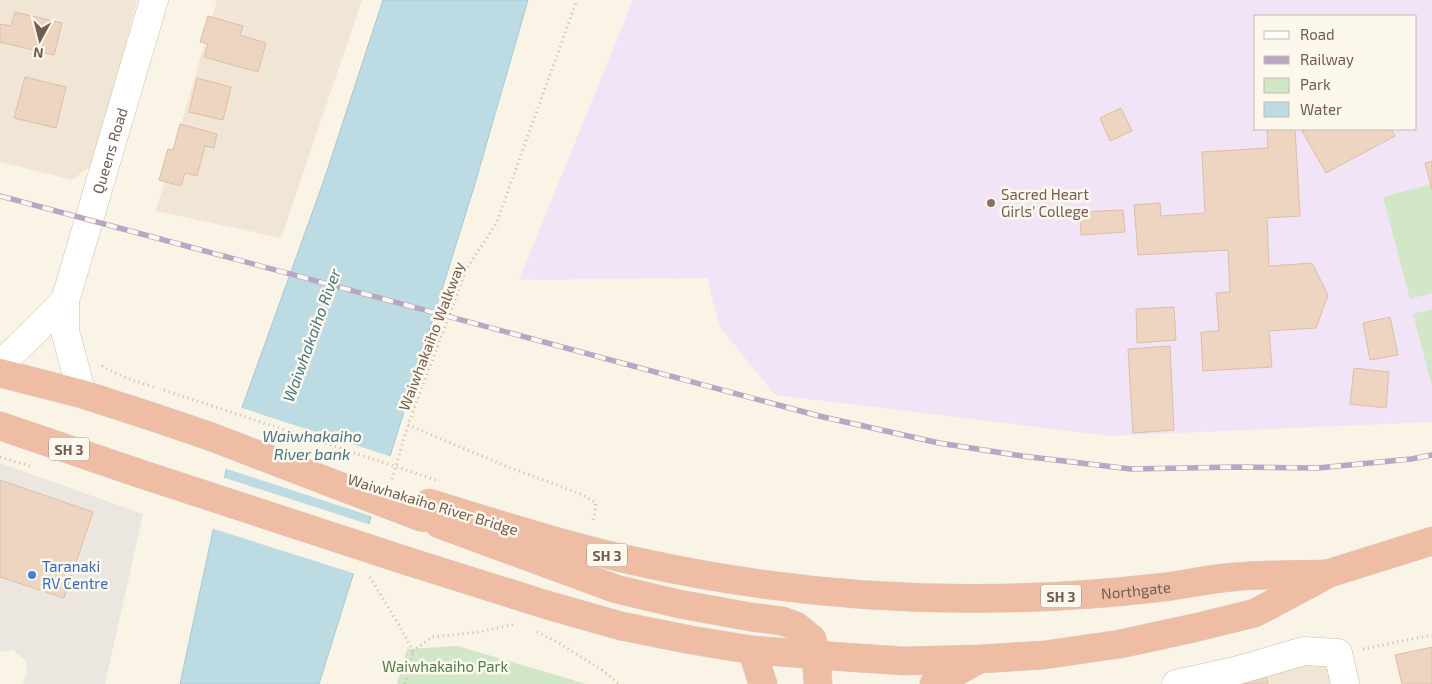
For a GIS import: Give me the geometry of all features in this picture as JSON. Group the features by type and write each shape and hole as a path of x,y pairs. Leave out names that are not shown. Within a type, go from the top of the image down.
{"highway":[{"path":"0,373 82,394 209,436 429,500 616,589 679,604 782,621 796,626 812,639 816,655 818,684"},
{"name":"SH 3","path":"0,426 410,562 621,626 752,650 816,655"},
{"name":"Waiwhakaiho River Bridge","path":"429,500 584,549 714,578 790,588"},
{"name":"Northgate","path":"816,655 904,661 980,659 1044,655 1120,644 1255,613 1330,573 1432,541"},
{"name":"Northgate","path":"790,588 936,599 1012,598 1165,587 1233,577 1330,573"},
{"path":"752,650 763,684"},
{"path":"934,684 980,659"}],"street":[{"name":"Queens Road","path":"82,394 65,330 65,301 154,0"},
{"name":"Queens Road","path":"0,364 19,348 65,301"},
{"path":"1176,684 1304,651 1338,653 1345,684"}],"path":[{"name":"Waiwhakaiho Walkway","path":"392,481 408,425 467,268 496,224 577,0"},
{"path":"98,362 111,371 164,390 429,500"},
{"path":"408,425 508,467 581,494 596,503 595,514 584,549"},
{"path":"366,570 413,651"},
{"path":"405,684 413,651 432,637 479,632 516,624"},
{"path":"534,630 602,670 619,684"},
{"path":"1338,653 1432,635"}],"shaded area":[{"path":"0,0 137,0 96,162 72,180 0,162"},
{"path":"217,0 362,0 281,238 156,211"},
{"name":"Sacred Heart Girls' College","path":"633,0 1432,0 1432,422 1110,436 775,395 719,326 707,278 519,280"},
{"path":"0,463 143,514 105,684 23,684 27,672 26,661 13,650 0,652"},
{"path":"1331,659 1336,684 1223,684"}],"green space":[{"path":"1432,184 1432,293 1410,299 1383,197"},
{"path":"1432,309 1432,386 1413,314"},
{"name":"Waiwhakaiho Park","path":"458,646 586,684 397,684 407,649"}],"water":[{"name":"Waiwhakaiho River bank","path":"383,0 528,0 474,187 319,684 180,684 236,424 324,180"}],"pier":[{"path":"239,407 392,457 374,517 224,468"},
{"path":"222,477 371,525 356,574 211,528"}],"building":[{"path":"15,12 62,23 54,55 0,42 0,24 11,26"},
{"path":"208,16 243,26 240,35 266,43 258,72 204,57 208,44 200,42"},
{"path":"25,77 66,87 56,128 14,118"},
{"path":"197,78 231,87 223,120 189,112"},
{"path":"1121,108 1132,131 1110,141 1100,118"},
{"path":"180,124 217,134 214,148 205,146 197,176 185,173 181,186 159,180 168,149 173,150"},
{"path":"1267,130 1295,130 1300,216 1267,218 1269,266 1312,263 1328,295 1316,328 1269,331 1272,367 1203,371 1201,332 1219,331 1216,293 1230,292 1228,250 1138,255 1134,205 1160,203 1161,216 1205,213 1202,152 1268,148"},
{"path":"1392,130 1395,136 1326,173 1302,131"},
{"path":"1432,161 1432,190 1425,163"},
{"path":"1123,210 1125,232 1081,235 1080,212"},
{"path":"1174,307 1176,340 1137,343 1136,309"},
{"path":"1390,317 1398,355 1370,360 1363,323"},
{"path":"1170,346 1174,430 1133,433 1128,349"},
{"path":"1354,368 1389,372 1386,408 1350,404"},
{"path":"0,480 93,512 64,598 0,577"},
{"path":"1432,647 1432,684 1402,684 1395,655"},
{"path":"1265,672 1268,684 1221,684"}],"railway":[{"path":"0,196 819,416 939,443 1022,456 1131,469 1318,468 1411,459 1432,455"}],"place":[{"name":"Sacred Heart Girls' College","path":"991,203"},
{"name":"Taranaki RV Centre","path":"32,575"}],"water label":[{"name":"Waiwhakaiho River","path":"311,335"}]}
